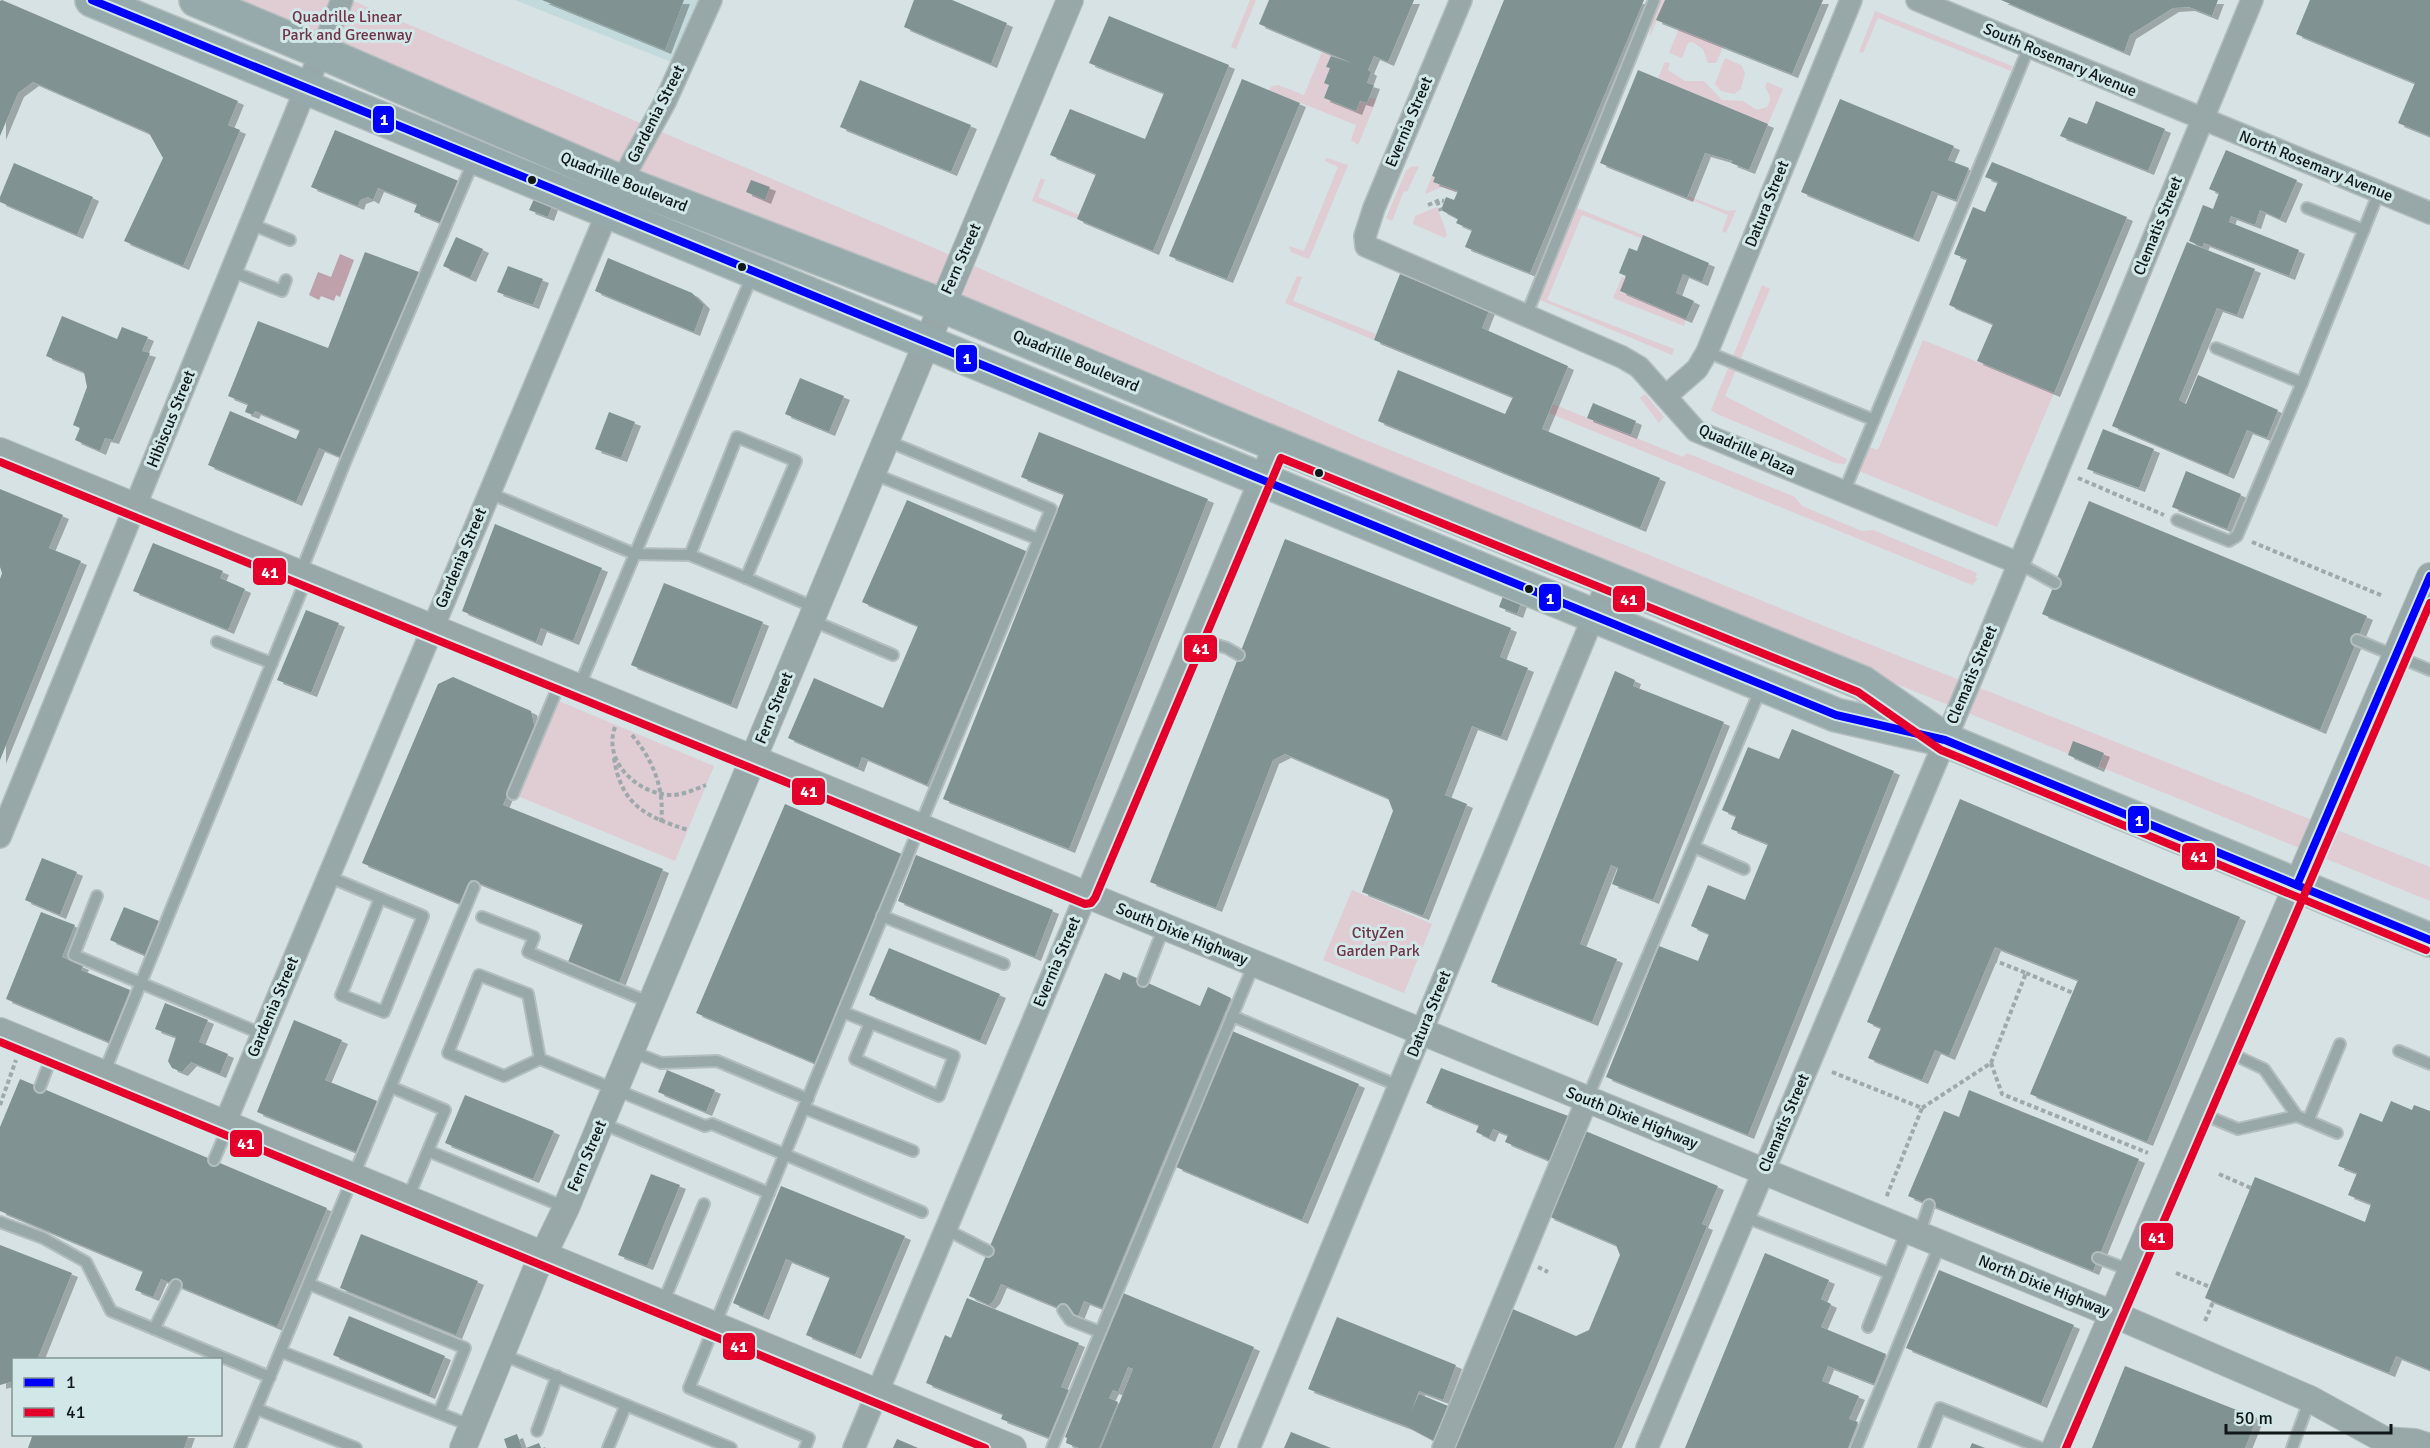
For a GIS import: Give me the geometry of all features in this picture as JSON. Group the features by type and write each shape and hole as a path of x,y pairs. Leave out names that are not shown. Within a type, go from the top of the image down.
{"main road":[{"name":"Quadrille Boulevard","path":"92,0 1845,719 1945,740 2430,940"},
{"name":"Quadrille Boulevard","path":"196,0 621,182 941,305 1275,444 1863,683 1945,740"}],"street":[{"name":"Hibiscus Street","path":"0,837 342,0"},
{"name":"Gardenia Street","path":"227,1124 261,1034 327,876 608,212 621,182 665,102 711,0"},
{"name":"Fern Street","path":"467,1437 543,1254 566,1208 1070,0"},
{"name":"Evernia Street","path":"1366,246 1365,236 1374,208 1461,0"},
{"name":"Datura Street","path":"1666,396 1697,369 1707,351 1851,0"},
{"name":"South Rosemary Avenue","path":"1917,0 2202,119"},
{"name":"Clematis Street","path":"1647,1448 1945,740 2252,0"},
{"name":"North Rosemary Avenue","path":"2202,119 2430,213"},
{"name":"Quadrille Plaza","path":"1366,246 1622,357 1639,367 1696,431 2018,563"},
{"name":"Evernia Street","path":"854,1448 1275,444"},
{"name":"South Dixie Highway","path":"0,451 1764,1171"},
{"path":"2055,1448 2430,576"},
{"name":"Datura Street","path":"1248,1448 1609,579"},
{"path":"0,1031 1013,1448"},
{"path":"1443,1448 1587,1100"},
{"name":"North Dixie Highway","path":"1764,1171 2113,1314 2310,1399 2392,1444 2415,1442 2430,1447"}],"lane":[{"path":"1526,316 1654,0"},
{"path":"1844,492 2029,47"},
{"path":"104,1073 272,663 346,460 475,157"},
{"path":"2177,520 2229,541 2237,536 2379,192"},
{"path":"2307,208 2364,230"},
{"path":"251,224 290,240"},
{"path":"231,271 282,291 286,280"},
{"path":"513,794 635,554 754,272"},
{"path":"2216,348 2302,383"},
{"path":"1707,351 1874,420"},
{"path":"690,555 737,437 796,461 746,578"},
{"path":"805,1448 809,1438 689,1388 1051,509 885,440"},
{"path":"871,473 1038,539"},
{"path":"489,493 635,554 690,555 746,578 893,655"},
{"path":"2018,563 2055,584"},
{"path":"1193,638 1227,648 1239,655"},
{"path":"2357,640 2430,670"},
{"path":"217,642 272,663"},
{"path":"1587,1100 1762,685"},
{"path":"1694,847 1744,869"},
{"path":"327,876 380,898 423,916 384,1012 340,995 380,898"},
{"path":"240,1448 282,1352 474,887"},
{"path":"97,896 74,955 261,1034"},
{"path":"882,916 1004,964"},
{"path":"482,917 534,938 528,952 651,1003"},
{"path":"1143,981 1165,927"},
{"path":"1052,1448 1254,963"},
{"path":"540,1059 528,994 479,975 448,1053 504,1076 540,1059 705,1126 712,1124 922,1212"},
{"path":"843,1012 954,1056 939,1096 855,1059 870,1023"},
{"path":"1232,1016 1400,1086"},
{"path":"2308,1121 2340,1044"},
{"path":"631,1051 662,1063 717,1061 913,1151"},
{"path":"2399,1051 2430,1064"},
{"path":"40,1087 53,1052"},
{"path":"2226,1052 2264,1069 2297,1116 2337,1133"},
{"path":"391,1086 445,1110 408,1198"},
{"path":"2199,1113 2238,1129 2297,1116"},
{"path":"601,1123 769,1193"},
{"path":"214,1160 227,1124"},
{"path":"428,1151 566,1208"},
{"path":"663,1303 704,1204"},
{"path":"1856,1448 1922,1236 1929,1205"},
{"path":"1745,1217 1889,1273"},
{"path":"0,1222 43,1238 86,1262 111,1311 270,1377"},
{"path":"945,1229 988,1251"},
{"path":"1868,1327 1889,1273 1922,1236"},
{"path":"2098,1258 2132,1271"},
{"path":"309,1284 465,1347 439,1413"},
{"path":"154,1329 176,1285"},
{"path":"1064,1310 1070,1320 1100,1332"},
{"path":"282,1352 439,1413 467,1437"},
{"path":"501,1354 731,1448"},
{"path":"537,1431 557,1377"},
{"path":"2292,1448 2310,1399"},
{"path":"608,1448 626,1405"},
{"path":"1924,1448 1940,1408 2041,1448"},
{"path":"257,1409 356,1448"}],"path":[{"path":"1437,201 1441,211"},
{"path":"1428,205 1444,201"},
{"path":"2057,469 2177,520"},
{"path":"2237,536 2383,596"},
{"path":"623,729 616,724 612,734 616,770 624,790 634,805 662,822 688,830"},
{"path":"630,733 650,761 661,794 662,822"},
{"path":"613,754 622,769 634,782 648,790 676,795 706,785"},
{"path":"1990,959 2073,993"},
{"path":"1886,1200 1922,1108 1991,1063 2026,973"},
{"path":"0,1105 18,1056"},
{"path":"1991,1063 2002,1094 2148,1153"},
{"path":"1832,1072 1922,1108"},
{"path":"2219,1174 2251,1188"},
{"path":"2176,1274 2210,1287"},
{"path":"2205,1321 2213,1302"}],"shaded area":[{"path":"515,0 699,0 674,63"},
{"path":"340,254 354,260 340,297 336,295 334,301 321,296 319,300 309,295 318,272 331,277"}],"green space":[{"name":"Quadrille Linear Park and Greenway","path":"216,0 351,0 925,244 1363,439 1864,642 2430,867 2430,901"},
{"path":"1250,0 1256,0 1236,49 1231,47"},
{"path":"1658,0 1665,0 1650,37 1652,15"},
{"path":"1875,11 2012,66 2011,71 1878,18 1863,53 1859,52"},
{"path":"1679,29 1723,47 1716,63 1708,63 1703,49 1692,42 1688,43 1682,58 1669,53"},
{"path":"1322,52 1331,56 1327,67 1330,68 1324,82 1329,85 1324,98 1355,111 1360,101 1367,103 1369,98 1377,99 1358,145 1351,140 1356,125 1269,90 1272,86 1278,85 1304,95"},
{"path":"1725,58 1741,65 1745,73 1741,89 1734,94 1721,91 1715,84"},
{"path":"1665,62 1670,63 1668,70 1685,81 1704,81 1722,100 1743,101 1757,110 1767,107 1770,101 1765,87 1767,82 1783,89 1768,124 1658,78"},
{"path":"1327,158 1348,165 1309,259 1291,252 1289,246 1304,251 1338,167 1325,161"},
{"path":"1419,166 1407,192 1404,191 1392,221 1386,218 1406,171 1411,167"},
{"path":"1432,176 1435,177 1433,182 1458,191 1442,187 1425,194"},
{"path":"1041,178 1045,180 1038,197 1079,215 1077,219 1032,201"},
{"path":"1688,196 1727,211 1736,210 1726,233 1722,231 1728,215 1687,198"},
{"path":"1437,207 1447,234 1445,238 1413,224 1415,216"},
{"path":"1577,208 1643,235 1641,238 1582,215 1547,300 1674,349 1672,355 1540,300"},
{"path":"1297,276 1302,277 1293,301 1376,334 1374,340 1285,303"},
{"path":"1622,277 1625,278 1620,292 1686,319 1684,326 1613,298"},
{"path":"1762,285 1770,289 1725,396 1847,459 1845,464 1835,463 1711,410"},
{"path":"1923,340 2054,393 1997,527 1859,471 1869,447 1878,450"},
{"path":"1645,394 1664,417 1659,423 1640,398"},
{"path":"1553,404 1683,457 1687,453 1795,497 1802,506 1862,531 1873,530 1977,573 1975,578 1978,579 1972,585 1549,413"},
{"path":"554,699 714,766 675,861 513,794"},
{"name":"CityZen Garden Park","path":"1352,890 1432,924 1404,993 1323,960"}],"building":[{"path":"542,0 684,0 665,50"},
{"path":"914,0 952,0 1007,23 991,64 904,27"},
{"path":"1269,0 1414,0 1388,62 1374,56 1368,70 1371,72 1367,83 1374,85 1367,103 1360,101 1356,111 1324,98 1329,85 1324,83 1330,68 1326,67 1331,56 1352,63 1259,24"},
{"path":"1504,0 1644,0 1530,273 1465,247 1472,230 1456,223 1458,219 1441,210 1446,197 1454,200 1458,191 1433,182 1435,177 1432,176"},
{"path":"1665,0 1823,0 1792,74 1656,20"},
{"path":"2001,0 2218,0 2212,16 2189,7 2173,8 2130,35 2124,52"},
{"path":"2310,0 2430,0 2430,136 2398,123 2415,83 2296,34"},
{"path":"0,1 238,101 228,125 240,130 183,266 124,241 163,158 149,133 33,82 18,93 0,136"},
{"path":"1109,16 1229,65 1153,251 1077,219 1096,174 1050,155 1070,109 1145,139 1164,93 1089,63"},
{"path":"1638,70 1768,124 1749,170 1731,163 1733,161 1705,153 1687,198 1600,163"},
{"path":"1242,79 1300,103 1227,279 1169,256"},
{"path":"860,80 971,125 951,172 840,127"},
{"path":"1840,99 1954,146 1948,160 1969,168 1956,200 1932,191 1913,238 1801,192"},
{"path":"2096,101 2165,129 2148,171 2060,136 2069,117 2087,124"},
{"path":"335,130 461,182 444,224 414,212 417,204 378,188 373,200 368,197 360,200 358,206 311,187"},
{"path":"2226,150 2297,180 2280,219 2260,210 2255,225 2231,216 2229,222 2299,250 2289,276 2204,243 2202,247 2189,241 2203,205 2213,209 2219,193 2209,189"},
{"path":"1992,162 2127,217 2054,393 1977,361 1993,324 1949,305 1967,259 1954,254 1973,207 1985,212 1998,182 1985,177"},
{"path":"14,163 93,197 77,235 0,202"},
{"path":"751,180 770,187 765,200 746,192"},
{"path":"534,199 552,206 548,217 529,210"},
{"path":"1643,235 1709,263 1702,282 1683,274 1676,293 1694,301 1686,319 1620,291 1626,276 1619,273 1629,248 1637,251"},
{"path":"456,237 483,249 470,278 443,266"},
{"path":"2187,242 2255,269 2237,315 2217,308 2179,400 2186,404 2198,375 2278,410 2267,438 2247,430 2228,475 2112,426"},
{"path":"365,252 419,272 345,459 319,448 296,502 208,465 230,411 296,439 300,430 255,411 253,415 245,412 248,404 228,396 258,321 328,348"},
{"path":"608,258 692,293 704,305 694,332 595,291"},
{"path":"508,266 543,279 533,305 497,292"},
{"path":"1400,274 1489,310 1482,328 1568,366 1542,429 1660,478 1640,528 1378,421 1398,370 1505,414 1513,397 1374,340"},
{"path":"62,316 117,339 122,327 148,337 142,351 150,353 113,440 105,438 100,451 75,440 80,428 73,425 87,387 84,372 46,356"},
{"path":"800,378 844,396 829,432 785,414"},
{"path":"1593,403 1636,421 1631,435 1587,418"},
{"path":"609,412 635,422 621,458 595,449"},
{"path":"2103,429 2154,449 2139,488 2087,469"},
{"path":"1039,432 1208,499 1069,849 943,799 1064,494 1021,477"},
{"path":"2186,471 2241,494 2227,529 2172,507"},
{"path":"0,489 63,515 49,548 81,561 0,760 0,579 2,573 0,567"},
{"path":"907,500 1028,552 927,785 862,757 858,768 788,738 814,678 883,708 918,626 862,602"},
{"path":"2089,501 2367,616 2320,730 2042,614"},
{"path":"495,524 602,568 573,641 541,628 536,642 462,611"},
{"path":"1285,539 1511,628 1500,657 1528,668 1501,737 1472,726 1445,795 1467,804 1423,916 1362,892 1393,811 1388,798 1285,754 1273,760 1216,908 1150,882"},
{"path":"153,543 223,571 220,578 245,589 228,630 133,591"},
{"path":"664,583 763,622 731,705 631,665"},
{"path":"1503,596 1521,603 1517,614 1499,607"},
{"path":"306,610 339,623 311,693 277,680"},
{"path":"1615,671 1635,680 1633,686 1724,722 1653,900 1612,884 1618,868 1611,865 1580,944 1617,959 1592,1022 1491,982"},
{"path":"453,677 531,711 535,729 503,805 663,869 617,988 566,967 583,924 471,880 461,904 362,863 438,684"},
{"path":"1792,729 1894,771 1748,1135 1606,1077 1659,946 1698,961 1709,934 1691,926 1708,885 1745,900 1768,844 1731,829 1736,816 1722,810 1748,747 1779,759"},
{"path":"2073,741 2104,753 2098,768 2068,755"},
{"path":"1960,799 2240,917 2147,1142 2030,1094 2078,980 1995,947 1949,1056 1935,1050 1922,1080 1868,1058 1881,1028 1867,1022"},
{"path":"785,804 904,855 817,1064 696,1013"},
{"path":"916,855 1053,910 1035,957 898,901"},
{"path":"42,858 77,872 60,915 25,900"},
{"path":"124,907 159,921 145,955 110,940"},
{"path":"41,912 75,925 62,957 83,966 81,970 130,990 109,1042 6,999"},
{"path":"889,948 1000,994 980,1041 869,995"},
{"path":"1123,972 1200,1006 1208,987 1231,998 1102,1308 1084,1301 1078,1316 1001,1284 994,1300 989,1305 969,1296 1105,973 1120,980"},
{"path":"165,1003 208,1020 199,1042 228,1054 220,1074 191,1062 182,1072 172,1068 168,1061 176,1037 155,1029"},
{"path":"294,1020 342,1040 325,1080 377,1101 356,1152 257,1112"},
{"path":"1232,1031 1359,1084 1302,1220 1176,1167"},
{"path":"1441,1068 1571,1117 1553,1162 1505,1142 1508,1135 1493,1129 1489,1138 1476,1132 1479,1125 1426,1103"},
{"path":"667,1070 715,1090 706,1112 658,1092"},
{"path":"20,1079 327,1208 277,1327 161,1279 153,1297 135,1290 143,1271 0,1211 0,1127"},
{"path":"1969,1090 2139,1159 2093,1271 1908,1196 1944,1111 1959,1117"},
{"path":"465,1095 554,1131 533,1179 445,1143"},
{"path":"2391,1101 2412,1110 2414,1105 2430,1111 2430,1370 2396,1356 2389,1373 2205,1298 2255,1177 2365,1222 2371,1204 2348,1195 2357,1173 2338,1166 2360,1113 2382,1122"},
{"path":"1583,1130 1718,1186 1702,1224 1707,1226 1649,1366 1614,1448 1449,1448 1508,1307 1576,1336 1589,1330 1620,1255 1616,1245 1548,1216"},
{"path":"651,1174 680,1185 647,1266 618,1255"},
{"path":"781,1186 905,1236 855,1355 806,1335 830,1277 786,1259 763,1316 733,1303"},
{"path":"361,1234 478,1281 456,1335 340,1288"},
{"path":"0,1245 72,1273 38,1358 12,1358 12,1382 0,1385"},
{"path":"1765,1253 1829,1280 1821,1299 1831,1304 1821,1327 1886,1354 1874,1384 1828,1366 1822,1381 1859,1396 1849,1419 1858,1422 1848,1448 1685,1448"},
{"path":"1939,1270 2074,1325 2041,1404 1906,1348"},
{"path":"1123,1293 1254,1347 1212,1448 1101,1448 1133,1369 1128,1367 1118,1392 1113,1390 1109,1398 1118,1402 1099,1448 1079,1448 1066,1443 1067,1438 1065,1437"},
{"path":"967,1298 1079,1343 1061,1387 1069,1390 1050,1438 1001,1419 1003,1414 926,1383 945,1335 951,1338"},
{"path":"349,1316 445,1356 429,1395 333,1355"},
{"path":"1337,1317 1456,1365 1443,1400 1419,1391 1411,1412 1419,1394 1453,1408 1438,1443 1406,1426 1308,1389"},
{"path":"2125,1366 2257,1418 2245,1448 2092,1448"},
{"path":"1291,1432 1331,1448 1284,1448"},
{"path":"517,1434 522,1448 507,1448 504,1439"},
{"path":"32,1436 188,1436 184,1448 28,1448"},
{"path":"897,1439 918,1448 893,1448"},
{"path":"539,1443 541,1448 526,1448"},
{"path":"1972,1443 1985,1448 1970,1448"}],"transit line":[{"name":"1","path":"92,0 1836,715 1945,740 2430,940"},
{"name":"41","path":"0,462 1085,904 1091,903 1095,898 1281,458 1858,692 1941,750 2426,950"},
{"name":"1","path":"2297,885 2430,576"},
{"name":"41","path":"2066,1448 2430,603"},
{"name":"41","path":"0,1042 985,1448"}]}
